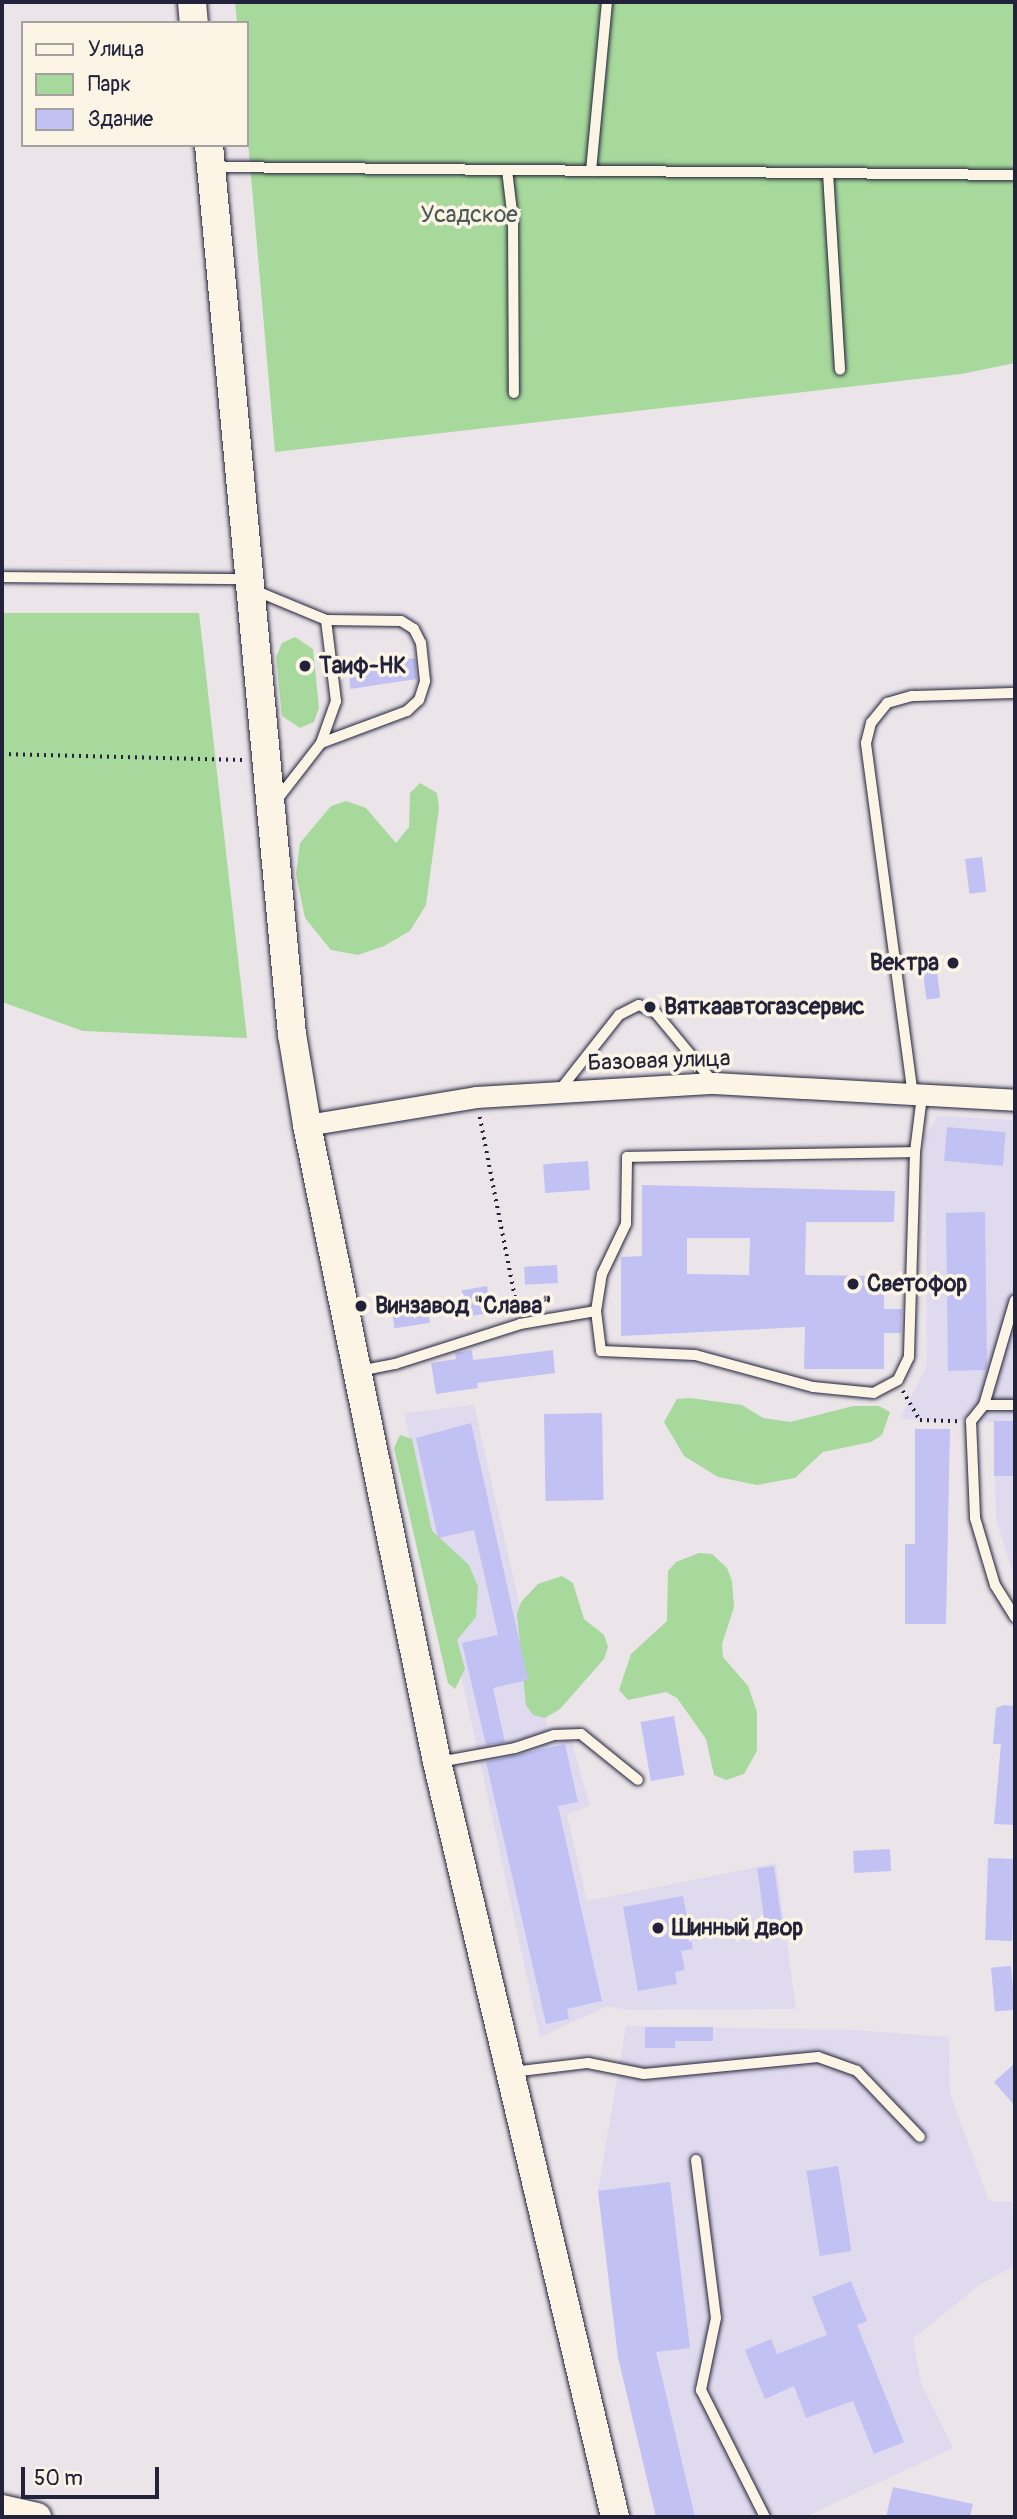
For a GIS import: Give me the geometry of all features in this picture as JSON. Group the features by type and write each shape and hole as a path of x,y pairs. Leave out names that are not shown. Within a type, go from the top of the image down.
{"main road":[{"path":"192,2 194,21"},
{"path":"210,156 249,583 274,804 292,1034 307,1125 437,1762 615,2517"},
{"path":"2,2509 37,2517"}],"street":[{"name":"Базовая улица","path":"307,1125 476,1097 714,1083 1015,1100"}],"lane":[{"path":"591,171 607,2"},
{"path":"210,156 507,170 1015,175"},
{"path":"507,170 513,220 514,393"},
{"path":"828,173 840,370"},
{"path":"2,577 249,583 326,620 401,621 414,629 421,643 425,681 419,700 407,711 321,743"},
{"path":"274,804 321,743 335,701 326,620"},
{"path":"915,1152 627,1157 626,1224 602,1274 596,1311 601,1351 695,1355 813,1387 874,1393 898,1380 909,1357 917,1096 866,743 871,723 887,703 912,696 1015,693"},
{"path":"559,1091 619,1015 639,1005 656,1013 714,1083"},
{"path":"1015,1300 984,1405 971,1421 975,1518 995,1585 1015,1618"},
{"path":"357,1371 395,1364 520,1325 596,1311"},
{"path":"984,1405 1015,1405"},
{"path":"437,1762 515,1748 554,1735 581,1734 638,1780"},
{"path":"509,2072 587,2063 644,2074 818,2057 857,2071 920,2137"},
{"path":"696,2160 716,2318 701,2390 765,2517"}],"path":[{"path":"2,754 269,761"},
{"path":"476,1097 520,1325"},
{"path":"898,1380 919,1420 971,1421"}],"shaded area":[{"path":"938,1116 1015,1120 1015,1580 996,1519 994,1422 900,1419 927,1365 925,1136"},
{"path":"474,1405 551,1743 571,1740 590,1805 567,1815 587,1901 776,1863 796,2009 627,2010 608,2006 540,2037 404,1413"},
{"path":"626,2026 855,2030 949,2037 950,2093 989,2201 1012,2202 1015,2251 1015,2265 978,2286 913,2339 921,2383 953,2448 805,2517 656,2517 618,2357 598,2191"}],"green space":[{"name":"Усадское","path":"235,2 1015,2 1015,363 961,374 275,452 248,142 248,21 237,21"},
{"path":"2,613 199,613 247,1038 83,1031 2,1002"},
{"path":"295,637 313,649 319,708 314,722 300,728 282,716 276,657 282,643"},
{"path":"420,783 437,793 439,808 426,905 410,931 384,946 358,955 331,950 305,918 296,874 300,843 331,806 346,801 366,808 396,843 409,827 410,793"},
{"path":"690,1398 742,1405 763,1418 790,1422 853,1406 879,1406 890,1412 882,1435 871,1442 823,1452 795,1478 757,1485 718,1477 684,1456 664,1422 677,1399"},
{"path":"400,1435 412,1439 432,1531 469,1565 478,1587 476,1617 457,1640 465,1669 455,1689 448,1683 394,1448"},
{"path":"699,1553 712,1554 727,1568 732,1581 734,1607 722,1644 723,1657 748,1686 757,1712 757,1751 744,1774 726,1780 714,1775 706,1739 677,1698 666,1692 628,1700 619,1690 631,1654 667,1621 668,1571 676,1562"},
{"path":"562,1576 573,1583 584,1619 604,1635 608,1647 604,1659 560,1709 545,1718 533,1715 526,1705 517,1614 521,1602 538,1584"}],"building":[{"path":"415,658 417,679 350,689 349,669 397,665 397,660"},
{"path":"982,857 986,892 969,894 965,859"},
{"path":"936,963 940,998 926,999 922,965"},
{"path":"947,1127 1006,1132 1003,1166 944,1161"},
{"path":"588,1161 590,1190 545,1193 543,1164"},
{"path":"642,1185 895,1191 894,1222 806,1222 805,1275 884,1276 884,1309 902,1309 901,1333 884,1333 884,1369 804,1369 805,1327 621,1336 621,1257 642,1256","holes":["687,1238 750,1238 749,1275 687,1274"]},
{"path":"985,1212 987,1366 986,1370 948,1371 946,1213"},
{"path":"557,1265 558,1283 525,1285 524,1267"},
{"path":"487,1286 492,1313 466,1317 461,1291"},
{"path":"426,1297 430,1323 395,1328 390,1303"},
{"path":"472,1350 473,1360 553,1350 555,1373 477,1383 478,1388 436,1394 431,1363 456,1359 455,1353"},
{"path":"602,1413 604,1500 546,1501 544,1414"},
{"path":"994,1421 1015,1421 1015,1476 994,1476"},
{"path":"471,1423 528,1680 493,1688 505,1742 486,1745 462,1643 498,1635 474,1530 438,1538 416,1438"},
{"path":"915,1429 950,1429 946,1624 905,1624 905,1544 915,1544"},
{"path":"1004,1705 1015,1706 1015,1825 994,1824 1001,1744 993,1744 996,1708"},
{"path":"674,1716 684,1775 651,1781 641,1722"},
{"path":"565,1744 578,1802 558,1806 602,2001 567,2009 569,2019 546,2024 486,1762"},
{"path":"890,1849 891,1871 854,1873 853,1851"},
{"path":"988,1858 1015,1859 1012,1941 985,1940"},
{"path":"774,1866 783,1928 766,1931 757,1868"},
{"name":"Шинный двор","path":"683,1896 693,1949 681,1951 685,1970 675,1972 677,1984 638,1991 623,1907"},
{"path":"1011,1966 1015,2010 995,2012 991,1968"},
{"path":"645,2027 713,2027 713,2041 675,2041 675,2048 645,2048"},
{"path":"1015,2063 1015,2106 994,2082"},
{"path":"838,2166 851,2251 820,2256 806,2171"},
{"path":"670,2182 690,2348 656,2352 695,2517 656,2517 618,2357 598,2191"},
{"path":"851,2281 867,2321 857,2325 904,2442 874,2454 853,2401 806,2418 794,2386 765,2399 745,2350 771,2339 777,2354 827,2335 812,2297"},
{"path":"893,2487 973,2504 970,2517 886,2517"}],"place":[{"name":"Таиф-НК","path":"305,666"},
{"name":"Вектра","path":"953,963"},
{"name":"Вяткаавтогазсервис","path":"650,1007"},
{"name":"Светофор","path":"853,1284"},
{"name":"Винзавод \"Слава\"","path":"361,1306"},
{"name":"Шинный двор","path":"658,1928"}]}
